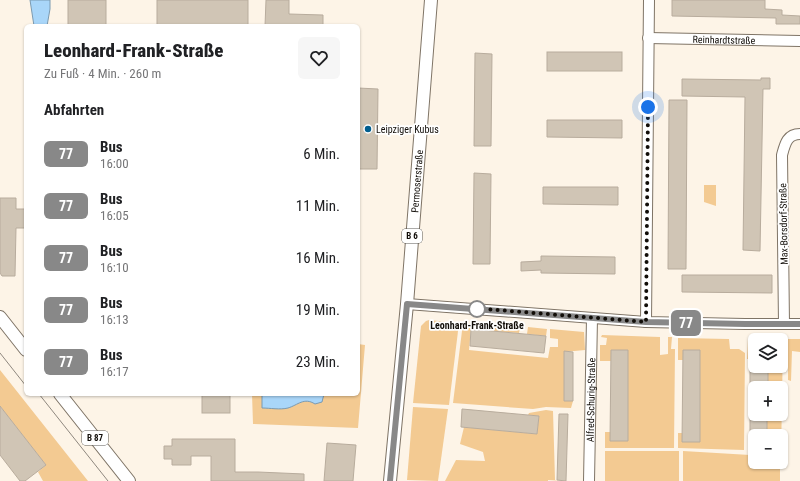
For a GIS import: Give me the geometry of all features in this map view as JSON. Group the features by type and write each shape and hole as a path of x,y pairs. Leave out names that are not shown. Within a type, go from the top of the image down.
{"main road":[{"name":"Permoserstraße","path":"390,481 407,304 431,0"},
{"path":"0,317 24,347"},
{"name":"B 87","path":"62,396 129,481"}],"street":[{"path":"646,322 649,0"},
{"name":"Reinhardtstraße","path":"648,38 800,41"},
{"name":"Max-Borsdorf-Straße","path":"784,324 782,155 785,141 795,134 800,134"},
{"path":"407,304 646,322 800,324"},
{"name":"Alfred-Schurig-Straße","path":"589,481 592,318"}],"shaded area":[{"path":"704,185 716,185 716,206 704,202"},
{"path":"429,320 459,323 449,405 413,403 421,326"},
{"path":"463,323 483,324 482,330 471,329 469,350 548,358 550,347 558,347 558,339 550,338 550,329 584,332 585,350 564,352 564,401 573,401 571,408 546,407 533,409 453,403"},
{"path":"490,325 520,328 519,333 489,331"},
{"path":"528,327 547,329 546,336 527,334"},
{"path":"602,335 660,337 660,355 668,354 668,337 672,337 671,349 675,349 674,448 605,448 605,432 610,432 628,441 628,350 611,350 611,361 600,361 600,345 606,345 607,338 601,337"},
{"path":"678,338 729,339 730,349 739,349 745,353 744,450 678,448 678,433 683,433 700,442 700,351 683,350 683,360 678,360"},
{"path":"788,339 800,339 800,352 792,351 791,381 788,380"},
{"path":"360,344 365,345 358,428 253,424 252,396 360,396"},
{"path":"0,370 88,481 43,481 38,472 46,465 0,406"},
{"path":"768,373 782,373 782,381 768,381"},
{"path":"413,407 448,409 438,481 407,480"},
{"path":"546,410 553,411 555,480 566,481 445,481 456,460 485,461 483,452 460,444 464,427 537,434 539,416 528,415 529,413"},
{"path":"767,421 782,421 781,429 767,429"},
{"path":"605,451 679,451 679,481 605,481"},
{"path":"683,451 748,455 748,469 780,469 780,481 683,481"}],"water":[{"path":"30,0 50,0 47,24 34,24"},
{"path":"262,396 324,396 322,402 315,404 304,401 288,408 262,408"}],"building":[{"path":"68,0 106,0 106,24 68,24"},
{"path":"157,0 248,0 248,24 157,24"},
{"path":"266,0 289,0 289,14 323,15 323,24 265,24"},
{"path":"672,0 765,0 765,9 782,10 782,15 800,16 800,24 776,24 776,18 672,16"},
{"path":"547,52 622,52 622,71 547,71"},
{"path":"475,53 492,54 491,146 474,146"},
{"path":"761,78 770,78 770,89 763,89 760,251 743,250 745,97 682,96 682,79 761,80"},
{"name":"Leipziger Kubus","path":"360,88 378,89 377,169 360,169"},
{"path":"669,100 687,100 686,269 668,269"},
{"path":"547,120 622,120 622,138 547,137"},
{"path":"474,173 491,174 490,264 473,264"},
{"path":"543,187 618,187 618,205 543,204"},
{"path":"0,198 16,198 16,209 24,209 24,228 16,228 15,276 2,276 0,273"},
{"path":"541,256 615,257 615,274 541,273 541,270 521,271 521,262 541,261"},
{"path":"682,275 772,275 772,293 682,292"},
{"path":"471,329 546,336 544,353 470,346"},
{"path":"611,350 628,350 628,441 610,441"},
{"path":"683,350 700,350 700,442 682,442"},
{"path":"564,351 573,352 573,401 564,401"},
{"path":"750,373 768,373 768,381 750,381"},
{"path":"202,396 230,396 230,413 202,413"},
{"path":"0,406 46,465 25,481 20,481 0,455"},
{"path":"462,409 539,416 537,434 461,427"},
{"path":"559,414 568,414 566,481 557,480"},
{"path":"750,421 767,421 767,429 750,429"},
{"path":"172,439 235,439 235,472 304,474 304,481 211,481 211,456 191,456 191,465 172,465 172,459 164,459 164,446 172,446"},
{"path":"327,443 356,445 353,481 324,481"}],"tram line":[{"path":"0,353 24,383"},
{"path":"41,396 108,481"}],"bus line":[{"name":"77","path":"390,481 407,304 646,322 800,324"}],"place":[{"name":"Leipziger Kubus","path":"368,129"},
{"name":"Leonhard-Frank-Straße","path":"477,309"}],"route":[{"path":"477,309 473,308 646,322 648,107"}]}
